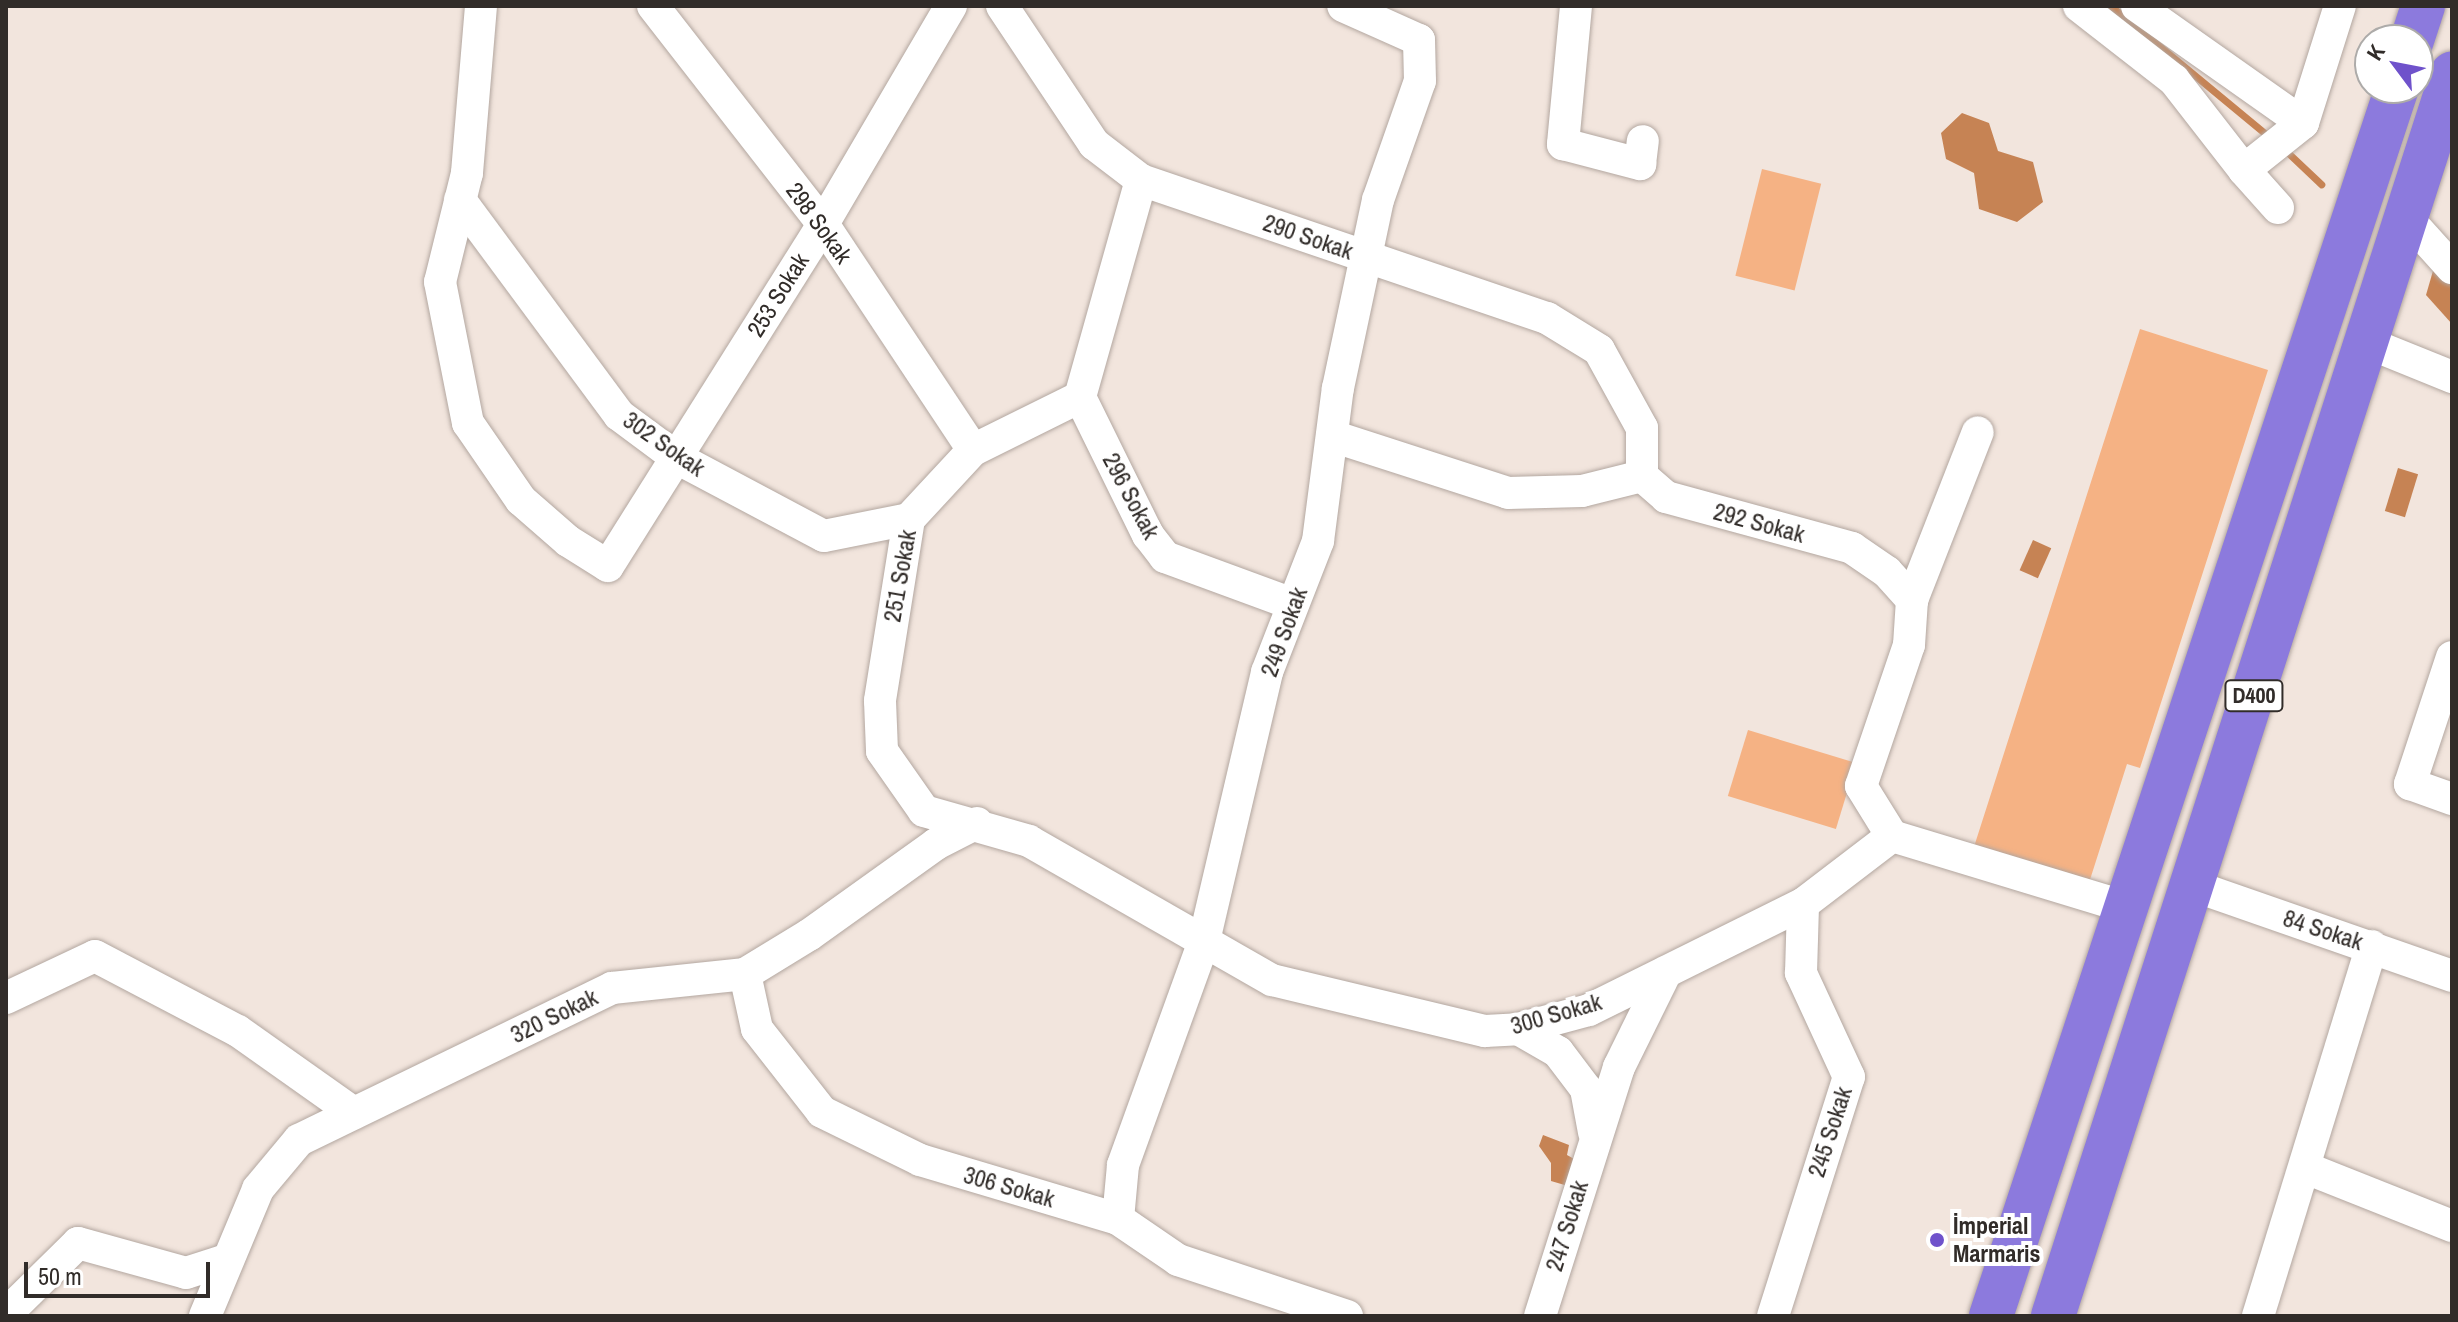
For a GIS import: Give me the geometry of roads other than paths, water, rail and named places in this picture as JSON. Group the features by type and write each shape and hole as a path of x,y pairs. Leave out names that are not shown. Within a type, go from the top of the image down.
{"highway":[{"name":"D400","path":"2053,1316 2194,886 2452,74"},
{"name":"D400","path":"1991,1316 2392,104"}],"street":[{"path":"460,200 467,173 481,6"},
{"name":"298 Sokak","path":"653,6 823,224 973,450"},
{"name":"253 Sokak","path":"460,200 440,282 468,423 521,500 568,541 608,566 823,224 951,6"},
{"name":"290 Sokak","path":"1002,6 1094,144 1141,180 1547,318 1599,350 1642,428 1642,476"},
{"name":"249 Sokak","path":"1118,1219 1123,1165 1204,941 1267,672 1318,541 1332,436 1378,200 1420,81 1419,40 1343,6"},
{"path":"1576,6 1563,144 1640,164 1643,141"},
{"path":"2079,6 2174,80 2254,162 2278,208"},
{"path":"2137,6 2296,128"},
{"path":"2254,162 2296,128 2340,6"},
{"path":"1080,397 1141,180"},
{"name":"302 Sokak","path":"460,200 619,415 677,458 824,536 909,519"},
{"path":"2406,217 2452,268"},
{"path":"2368,343 2452,377"},
{"name":"251 Sokak","path":"977,823 924,811 882,751 880,701 909,519 973,450 1080,397"},
{"name":"296 Sokak","path":"1080,397 1148,535 1165,557 1293,604"},
{"path":"1978,432 1912,600 1909,645 1861,786 1892,836 2125,907"},
{"path":"1332,436 1508,493 1582,491 1642,476"},
{"name":"292 Sokak","path":"1642,476 1666,497 1852,548 1887,572 1912,600"},
{"path":"2452,657 2410,784 2452,799"},
{"name":"300 Sokak","path":"977,823 1029,841 1272,980 1485,1031 1518,1029 1589,1010 1803,904 1892,836"},
{"name":"320 Sokak","path":"205,1316 224,1261 258,1189 299,1140 612,988 745,974 809,935 936,844 977,823"},
{"name":"84 Sokak","path":"2194,886 2452,976"},
{"name":"245 Sokak","path":"1773,1316 1849,1077 1801,973 1803,904"},
{"path":"2258,1316 2372,946"},
{"path":"6,998 95,956 238,1031 354,1113"},
{"name":"247 Sokak","path":"1540,1316 1594,1135 1619,1067 1666,972"},
{"name":"306 Sokak","path":"745,974 757,1029 822,1112 920,1160 1118,1219 1178,1260 1347,1316"},
{"name":"247 Sokak","path":"1518,1029 1558,1052 1586,1089 1594,1135"},
{"path":"2306,1168 2452,1226"},
{"path":"6,1314 78,1243 186,1273 224,1261"}],"waterway":[{"path":"2111,6 2272,139"},
{"path":"2285,150 2321,184"}],"place":[{"name":"İmperial Marmaris","path":"1937,1240"}]}
